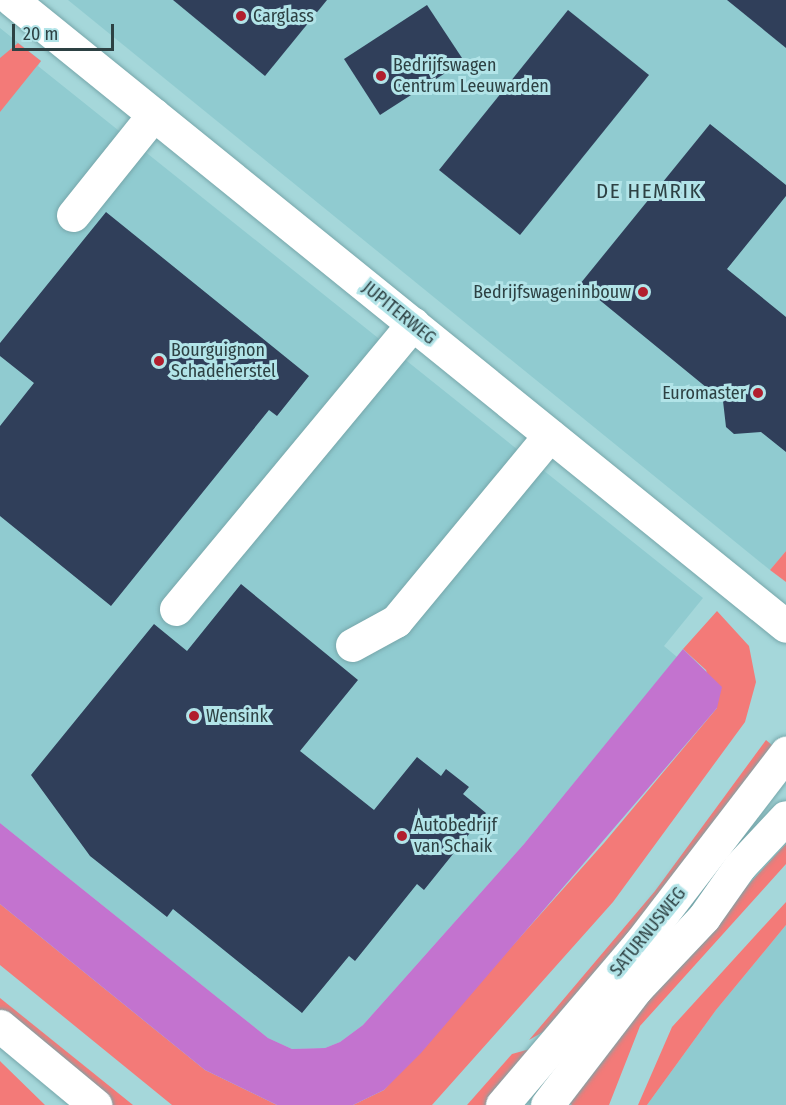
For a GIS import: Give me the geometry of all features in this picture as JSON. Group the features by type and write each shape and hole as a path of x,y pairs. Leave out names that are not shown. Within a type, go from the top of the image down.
{"main road":[{"name":"JUPITERWEG","path":"12,0 786,626"},
{"path":"73,215 154,114"},
{"path":"176,609 412,324"},
{"path":"352,645 396,621 550,435"},
{"name":"SATURNUSWEG","path":"518,1100 786,753"},
{"name":"SATURNUSWEG","path":"547,1105 636,989 704,917 740,866 786,817"},
{"path":"0,1026 95,1105"},
{"path":"0,1049 59,1105"}],"shaded area":[{"path":"68,0 786,0 786,551 770,570"},
{"path":"0,28 41,61 38,66 703,598 664,646 677,657 524,844 363,1025 340,1042 325,1048 292,1049 268,1038 0,823"},
{"path":"18,43 41,61 0,112 0,58"},
{"path":"786,551 786,582 770,570"},
{"path":"717,611 749,646 756,682 745,722 613,902 432,1105 353,1105 384,1090 604,843 717,708 706,670 683,649"},
{"path":"683,649 722,687 717,708 421,1053 384,1090 353,1105 277,1105 205,1070 0,904 0,823 268,1038 292,1049 325,1048 340,1042 363,1025 524,844"},
{"path":"766,740 773,746 696,854 543,1032 529,1040 655,891"},
{"path":"786,844 786,864 640,1026 609,1105 572,1105 564,1099 721,914"},
{"path":"786,902 786,925 716,1010 647,1105 638,1105 672,1027"},
{"path":"0,904 205,1070 277,1105 172,1105 0,965"},
{"path":"786,925 786,1105 647,1105 716,1010"},
{"path":"0,998 133,1105 111,1105 0,1015"},
{"path":"530,1049 487,1105 467,1105 512,1054"},
{"path":"0,1061 3,1064 45,1105 0,1105"}],"building":[{"path":"173,0 327,0 265,76"},
{"path":"727,0 786,0 786,48"},
{"path":"427,5 464,61 380,115 344,59"},
{"path":"568,10 649,75 520,235 439,170"},
{"path":"710,124 786,185 786,196 727,269 786,317 786,452 761,432 734,434 726,427 723,401 580,284"},
{"path":"106,212 309,376 277,416 269,410 111,606 0,516 0,426 34,383 0,356 0,343"},
{"path":"241,584 358,680 300,751 374,810 417,757 441,776 446,769 469,787 463,794 486,813 424,890 417,884 355,961 349,956 302,1013 173,909 167,917 90,856 31,775 154,624 187,651"}],"place":[{"name":"Carglass","path":"241,16"},
{"name":"Bedrijfswagen Centrum Leeuwarden","path":"381,76"},
{"name":"Bedrijfswageninbouw","path":"643,292"},
{"name":"Bourguignon Schadeherstel","path":"159,361"},
{"name":"Euromaster","path":"758,393"},
{"name":"Wensink","path":"194,716"},
{"name":"Autobedrijf van Schaik","path":"402,836"}],"district":[{"name":"DE HEMRIK","path":"649,191"}]}
